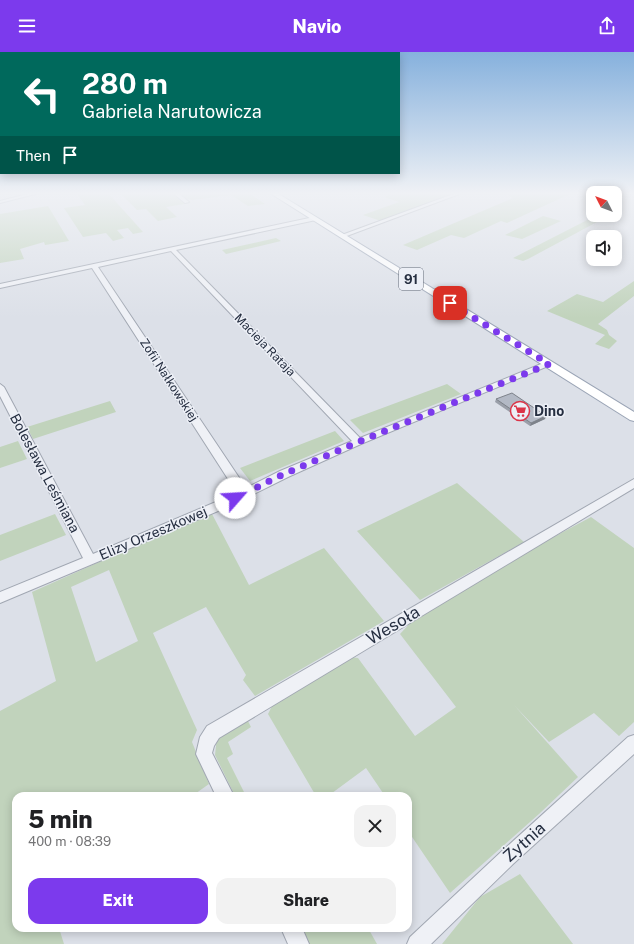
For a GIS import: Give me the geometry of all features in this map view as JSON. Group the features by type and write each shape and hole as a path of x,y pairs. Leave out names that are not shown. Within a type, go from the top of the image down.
{"main road":[{"name":"91","path":"342,236 634,417"}],"street":[{"path":"0,286 240,235"},
{"path":"342,236 346,235"},
{"name":"Macieja Rataja","path":"172,249 358,442"},
{"name":"Zofii Nałkowskiej","path":"94,266 244,494"},
{"name":"Elizy Orzeszkowej","path":"0,598 244,494 284,474 358,442 549,364"},
{"name":"Bolesława Leśmiana","path":"0,387 90,559"},
{"name":"Wesoła","path":"223,792 204,754 206,743 213,732 634,483"},
{"name":"Żytnia","path":"417,944 507,858 634,744"},
{"path":"293,932 299,944"}],"green space":[{"path":"0,235 65,235 69,241 45,245 44,242 20,249 24,259 0,263"},
{"path":"81,235 97,235 83,237"},
{"path":"107,235 121,235 124,238 113,241"},
{"path":"427,235 471,235 464,238 451,235 417,250 403,245"},
{"path":"506,235 531,235 522,239"},
{"path":"559,235 573,235 528,259 523,261 513,258"},
{"path":"276,238 281,241 226,254 222,250"},
{"path":"634,281 634,296 598,324 607,330 609,335 617,341 609,349 595,344 605,335 547,311 577,294 603,302"},
{"path":"447,384 461,394 363,433 350,420"},
{"path":"110,401 116,412 33,439 27,427"},
{"path":"335,431 344,441 250,481 240,468"},
{"path":"18,441 27,459 0,468 0,447"},
{"path":"457,483 524,542 420,600 357,531"},
{"path":"211,512 249,585 324,548 384,621 255,696 243,680 246,675 206,607 153,633 197,730 192,742 209,784 198,792 12,792 12,932 60,932 64,944 0,944 0,711 56,681 32,592","holes":["109,570 138,641 96,662 71,587"]},
{"path":"55,514 66,535 0,561 0,535"},
{"path":"591,517 634,548 634,722 619,736 594,713 549,742 514,705 578,777 539,814 450,893 412,837 412,792 382,792 366,768 333,792 314,792 268,714 274,702 350,657 358,658 415,736 456,707 400,634 413,620 520,555"},
{"path":"247,719 251,727 228,742 233,754 227,758 244,792 233,792 215,755 217,737"},
{"path":"520,874 573,944 442,944 480,897"},
{"path":"303,932 370,932 377,944 309,944"}],"building":[{"name":"Dino","path":"512,393 546,416 531,423 496,399"}],"place":[{"name":"Dino","path":"520,411"}],"route":[{"path":"235,498 284,474 358,442 549,364 450,303"}]}
